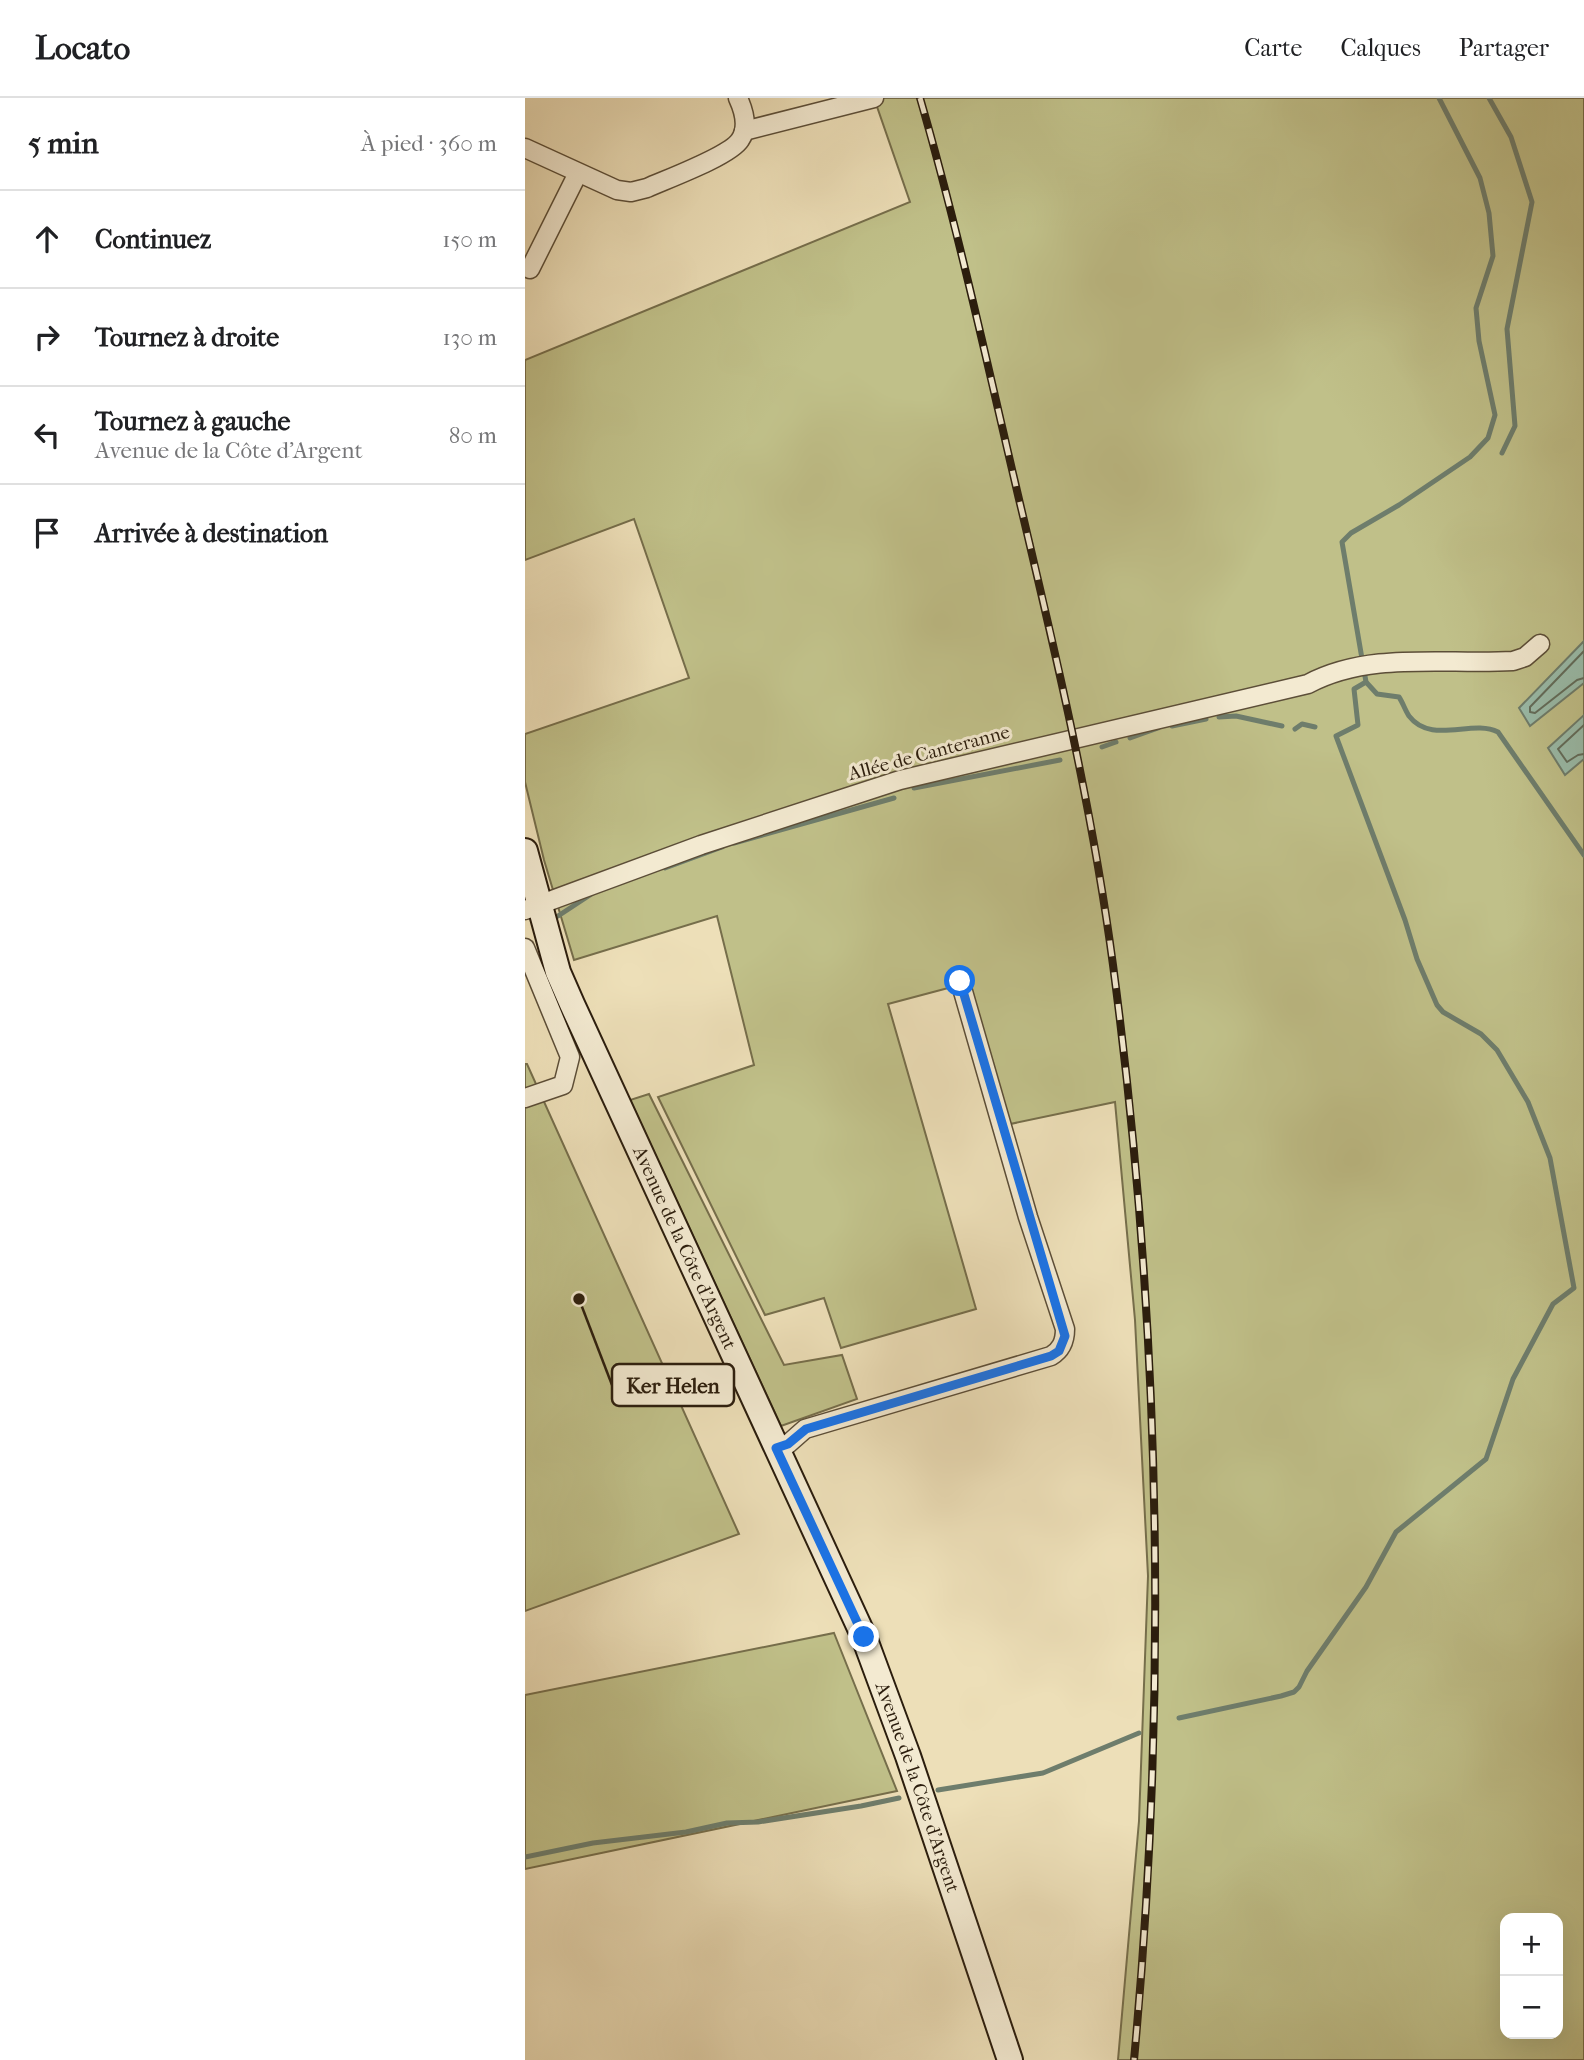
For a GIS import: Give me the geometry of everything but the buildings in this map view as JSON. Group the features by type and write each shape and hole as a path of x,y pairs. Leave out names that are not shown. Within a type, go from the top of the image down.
{"main road":[{"name":"Avenue de la Côte d'Argent","path":"525,851 532,907 558,972 581,1052 847,1598 884,1688 1010,2060"}],"street":[{"path":"525,148 617,190 631,192 647,188 728,151 740,140 744,131 744,110 738,98"},
{"path":"744,131 874,98"},
{"path":"530,269 578,173"},
{"name":"Allée de Canteranne","path":"532,907 701,845 900,780 1308,684 1326,675 1419,661 1513,661 1525,657 1540,644"},
{"path":"525,947 581,1052 563,1085 525,1098"},
{"path":"776,1448 788,1444 806,1429 1051,1356 1063,1345 1065,1329 1028,1217 960,981"}],"green space":[{"path":"874,98 1584,98 1584,2060 1118,2060 1139,1821 1148,1576 1135,1320 1115,1102 996,1127 952,987 888,1004 976,1309 841,1348 824,1298 765,1315 658,1097 754,1065 717,916 574,960 544,860 525,782 525,734 689,678 634,519 525,560 525,360 910,202"},
{"path":"525,1064 739,1534 525,1611"},
{"path":"649,1094 784,1365 842,1355 857,1399 781,1426 630,1100"},
{"path":"834,1633 897,1791 525,1869 525,1695"}],"water":[{"path":"1584,641 1584,683 1530,726 1519,708"},
{"path":"1584,715 1584,759 1565,775 1548,748"}],"waterway":[{"path":"1439,98 1480,178 1489,213 1493,256 1476,308 1479,341 1495,415 1488,438 1470,457 1399,505 1351,533 1342,542 1366,682 1377,694 1399,697 1409,716 1429,729 1476,728 1498,732 1584,855"},
{"path":"1489,98 1511,137 1532,202 1507,329 1515,426 1502,453"},
{"path":"1179,1718 1281,1696 1294,1692 1299,1687 1307,1671 1366,1587 1396,1532 1486,1459 1513,1379 1553,1304 1574,1288 1550,1158 1528,1102 1497,1050 1481,1034 1443,1012 1437,1005 1417,959 1336,736 1358,725 1354,689 1366,682"},
{"path":"1219,717 1236,716 1282,726"},
{"path":"1172,726 1206,719"},
{"path":"1295,729 1302,724 1315,727"},
{"path":"1130,738 1158,728"},
{"path":"1102,747 1116,742"},
{"path":"914,788 1060,760"},
{"path":"734,843 894,798"},
{"path":"665,868 722,847"},
{"path":"558,916 593,893"},
{"path":"938,1790 1043,1773 1139,1733"},
{"path":"525,1857 593,1843 686,1832 727,1823 758,1822 899,1798"}],"railway":[{"path":"920,98 972,296 1071,729 1095,846 1113,965 1129,1101 1150,1375 1155,1649 1152,1786 1134,2060"}],"place":[{"name":"Ker Helen","path":"579,1299"}],"route":[{"path":"864,1637 776,1448 788,1444 806,1429 1051,1356 1059,1351 1065,1336 960,981"}]}
